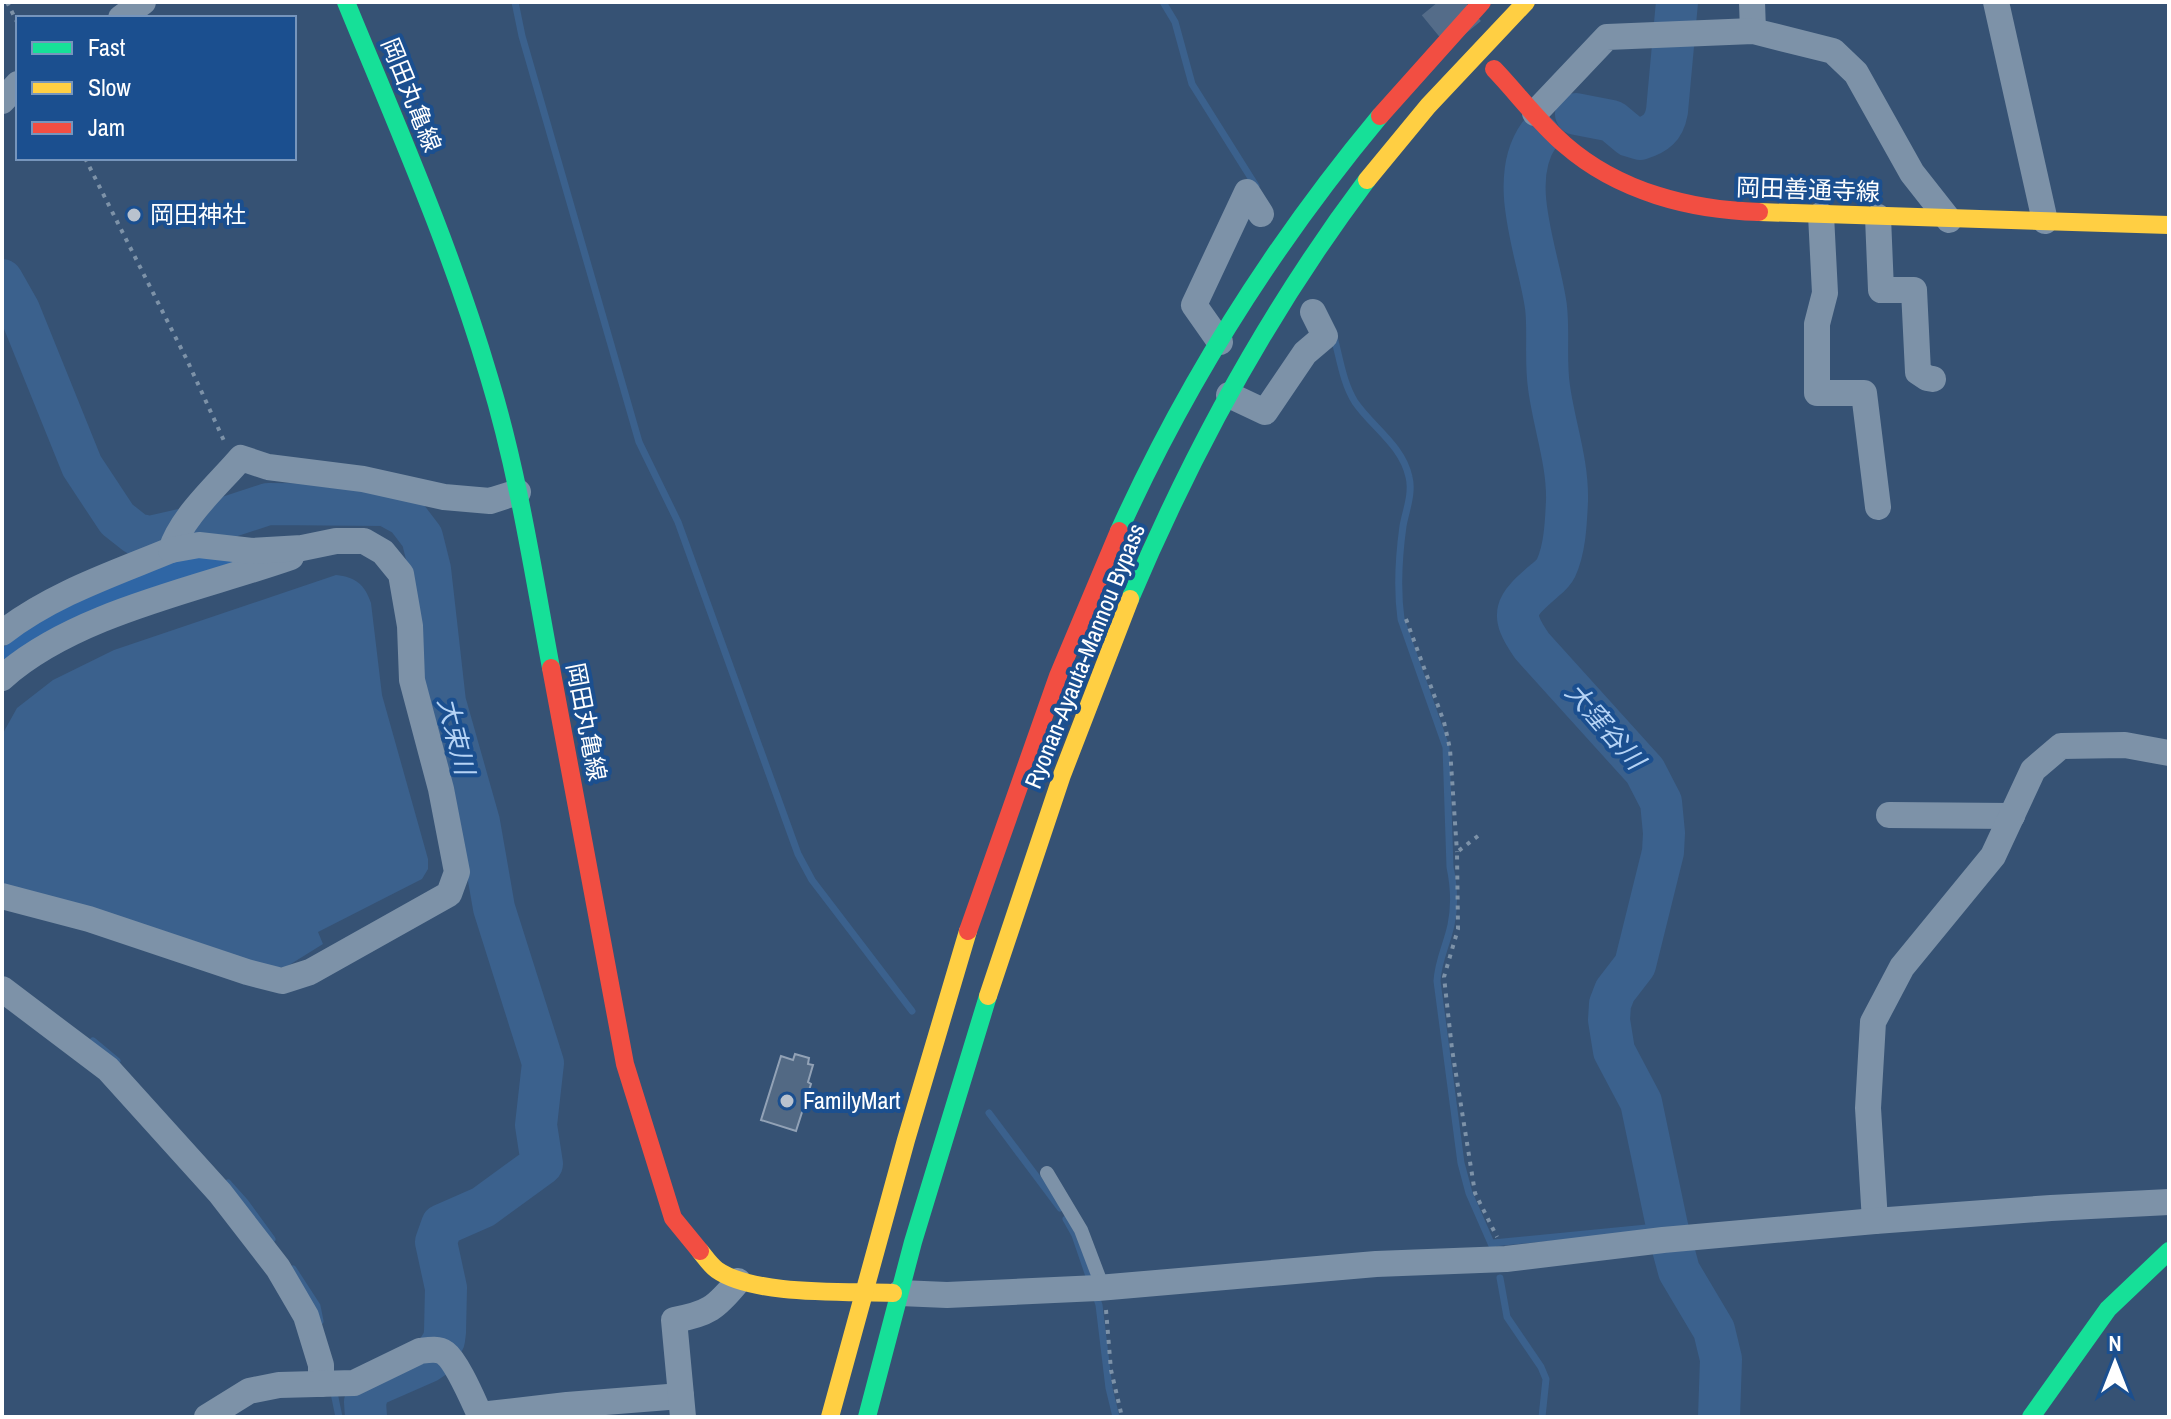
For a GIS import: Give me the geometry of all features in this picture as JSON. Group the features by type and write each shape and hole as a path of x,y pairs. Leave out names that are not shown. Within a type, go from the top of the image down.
{"main road":[{"name":"岡田丸亀線","path":"346,2 453,263 490,379 518,492 625,1064 673,1218 715,1269 738,1281 787,1289 900,1293"},
{"name":"Ryonan-Ayauta-Mannou Bypass","path":"830,1417 886,1210 970,925 1035,740 1095,588 1145,481 1220,342 1260,277 1357,141 1444,40 1482,2"},
{"name":"Ryonan-Ayauta-Mannou Bypass","path":"867,1417 919,1221 1003,947 1069,753 1123,610 1175,496 1285,296 1380,163 1466,62 1526,2"},
{"name":"岡田善通寺線","path":"1494,69 1567,147 1605,173 1672,201 1719,211 2169,225"},
{"path":"2031,1417 2108,1309 2169,1251"}],"street":[{"path":"124,16 143,2"},
{"path":"1752,2 1753,31"},
{"path":"1996,2 2045,221"},
{"path":"1535,113 1607,37 1753,31 1833,51 1856,73 1912,173 1949,220"},
{"path":"2,101 16,86"},
{"path":"1220,342 1194,305 1247,192 1261,214"},
{"path":"1821,215 1825,293 1817,324 1817,393 1864,393 1878,507"},
{"path":"1878,217 1881,290 1914,290 1918,372 1933,379"},
{"path":"1229,395 1265,412 1305,353 1325,336 1313,312"},
{"path":"173,545 195,512 241,458 268,467 363,479 444,497 490,501 518,492"},
{"path":"2,633 25,615 70,591 173,545 252,551 302,548 336,541 364,541 383,552 401,574 410,626 412,680 441,789 457,872 449,894 310,972 282,981 89,919 2,896"},
{"path":"2,678 35,653 70,634 128,610 298,555 302,548"},
{"path":"1875,1221 1868,1108 1873,1022 1902,967 1993,856 2033,770 2061,746 2125,745 2169,753"},
{"path":"1889,815 2012,816"},
{"path":"2,989 108,1069 220,1193 278,1268 306,1316 329,1384"},
{"path":"900,1293 947,1295 1096,1288 1376,1264 1506,1259 1875,1221 2169,1202"},
{"path":"207,1417 249,1391 279,1385 354,1383 420,1351 438,1351 480,1415 567,1405 682,1407 674,1320 700,1316 721,1302 738,1281"}],"lane":[{"path":"1047,1173 1081,1230 1096,1288"}],"path":[{"path":"7,2 16,20"},
{"path":"86,160 187,360 226,445 241,458"},
{"path":"1406,619 1444,722 1450,749 1457,852 1458,929 1444,977 1475,1193 1499,1240"},
{"path":"1457,852 1478,836"},
{"path":"1096,1288 1122,1417"}],"shaded area":[{"path":"196,554 279,555 2,670 2,648 44,616 140,573"},
{"path":"336,575 359,583 371,603 382,695 428,859 428,869 422,879 318,932 323,944 286,967 267,969 2,887 2,735 17,708 53,680 114,650"}],"building":[{"path":"795,1054 809,1058 808,1064 813,1065 808,1082 811,1084 796,1131 761,1120 781,1056 793,1060"}],"waterway":[{"path":"515,2 522,36 639,442 678,522 798,854 812,880 912,1011"},
{"path":"1163,2 1175,22 1192,84 1256,186"},
{"name":"大窪谷川","path":"1576,114 1612,121 1630,136 1640,139 1658,130 1667,111 1677,2"},
{"name":"大窪谷川","path":"1539,135 1525,174 1525,196 1546,307 1548,377 1565,472 1567,501 1559,561 1551,575 1521,604 1518,618 1532,646 1645,771 1661,802 1663,852 1635,965 1615,991 1609,1020 1614,1051 1641,1102 1679,1271 1714,1330 1721,1359 1719,1417"},
{"name":"大束川","path":"2,280 19,310 82,466 117,519 136,534 150,537 207,524 268,504 386,505 406,516 422,537 430,569 445,702 479,822 494,908 543,1063 536,1125 542,1164 483,1207 442,1225 436,1242 446,1288 444,1340 427,1362 370,1387 365,1402 366,1417"},
{"path":"1334,337 1351,395 1400,455 1409,477 1410,495 1400,561 1401,619 1446,747 1453,903 1451,925 1437,981 1461,1163 1469,1193 1494,1250"},
{"path":"93,1041 117,1061"},
{"path":"989,1113 1060,1208"},
{"path":"228,1183 272,1239"},
{"path":"1066,1219 1075,1235 1091,1282"},
{"path":"1493,1243 1667,1226"},
{"path":"293,1269 317,1306 320,1321"},
{"path":"1500,1278 1507,1317 1546,1379 1542,1417"},
{"path":"1095,1293 1116,1417"},
{"path":"333,1388 339,1417"}],"tunnel":[{"path":"1438,2 1480,53"}],"traffic: fast":[{"path":"346,2 441,234 489,377 517,485 551,668"},
{"path":"1119,531 1173,421 1236,315 1305,213 1380,116"},
{"path":"1130,599 1180,489 1236,382 1298,279 1367,180"},
{"path":"867,1417 913,1242 988,996"},
{"path":"2031,1417 2108,1309 2169,1251"}],"traffic: slow":[{"path":"1367,180 1428,106 1526,2"},
{"path":"1759,212 2169,225"},
{"path":"988,996 1062,775 1130,599"},
{"path":"830,1417 906,1140 968,931"},
{"path":"700,1251 717,1270 754,1284 802,1290 893,1293"}],"traffic: jam":[{"path":"1380,116 1482,2"},
{"path":"1494,69 1555,136 1609,175 1682,202 1759,212"},
{"path":"968,931 1058,676 1119,531"},
{"path":"551,668 625,1064 673,1218 700,1251"}],"place":[{"name":"岡田神社","path":"134,215"},
{"name":"FamilyMart","path":"787,1101"}]}
